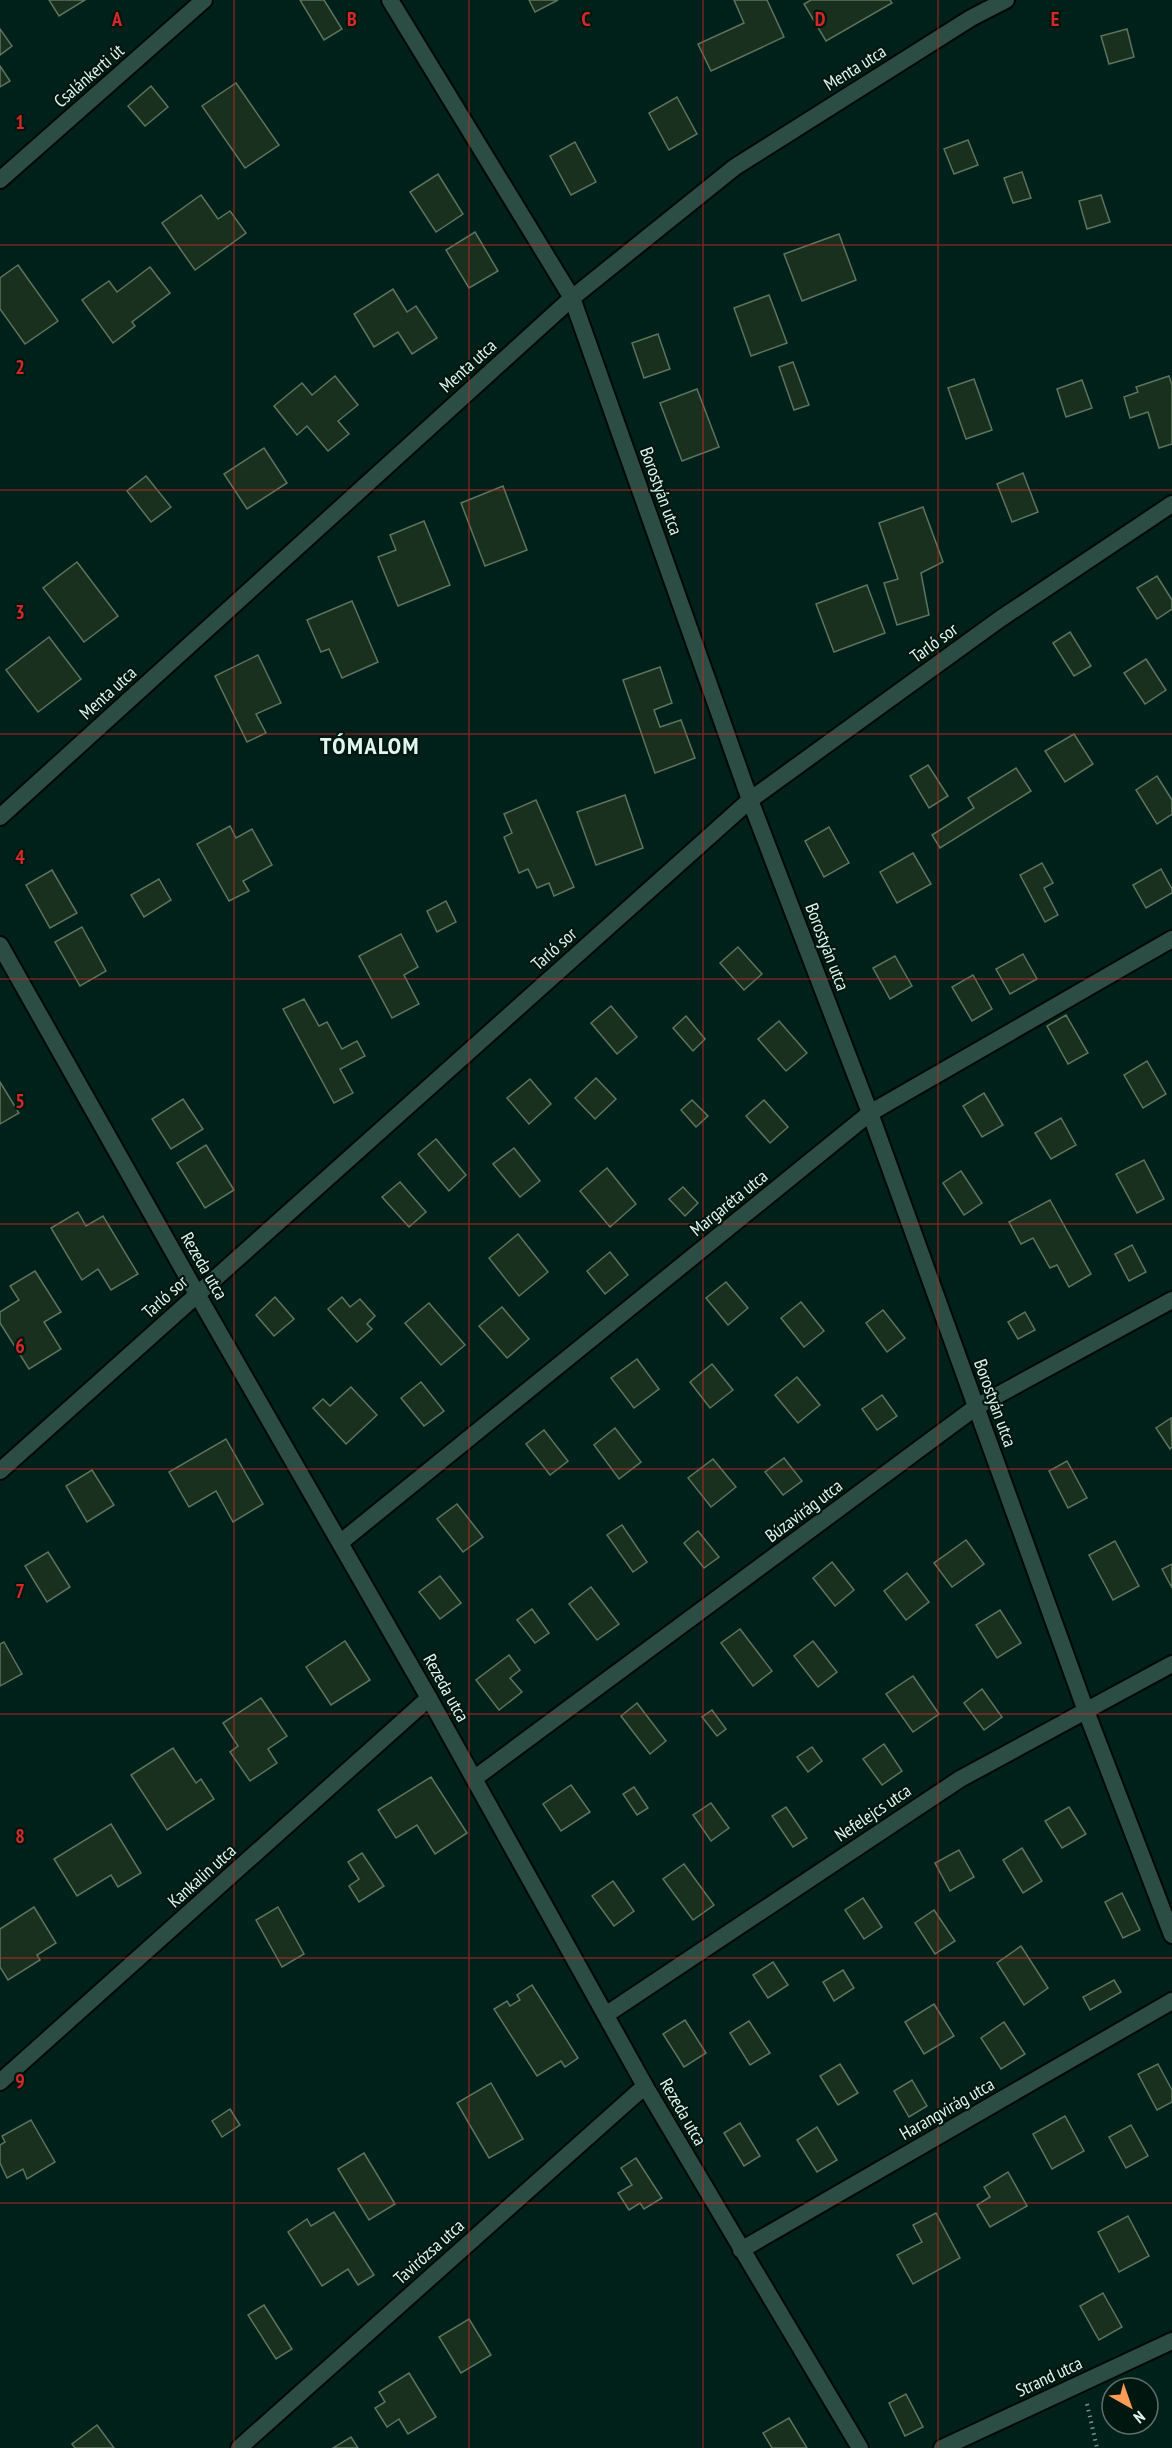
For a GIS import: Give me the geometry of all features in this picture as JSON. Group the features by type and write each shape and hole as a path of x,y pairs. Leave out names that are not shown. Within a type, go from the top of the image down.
{"street":[{"name":"Csalánkerti út","path":"0,180 204,0"},
{"name":"Borostyán utca","path":"390,0 572,298 750,800 870,1113 1086,1711 1172,1935"},
{"name":"Menta utca","path":"0,817 572,298 735,167 971,18 1006,0"},
{"name":"Tarló sor","path":"0,1471 750,800 1000,619 1172,504"},
{"name":"Margaréta utca","path":"341,1542 870,1113 1172,939"},
{"name":"Rezeda utca","path":"0,945 475,1779 645,2086 860,2448"},
{"name":"Búzavirág utca","path":"475,1779 976,1407 1172,1300"},
{"name":"Nefelejcs utca","path":"607,2014 960,1779 1172,1664"},
{"name":"Kankalin utca","path":"0,2082 429,1698"},
{"name":"Harangvirág utca","path":"741,2250 1172,2001"},
{"name":"Tavirózsa utca","path":"238,2448 645,2086"},
{"name":"Strand utca","path":"942,2448 1172,2341"}],"path":[{"path":"1082,2383 1097,2448"}],"building":[{"path":"49,0 85,0 59,16"},
{"path":"300,0 324,0 342,29 324,40"},
{"path":"529,0 558,0 535,12"},
{"path":"734,0 767,0 784,37 711,71 698,44 744,23"},
{"path":"811,0 890,0 892,3 826,41 804,4"},
{"path":"0,29 12,46 0,55"},
{"path":"1127,29 1134,57 1109,64 1101,36"},
{"path":"0,66 10,81 0,87"},
{"path":"236,83 279,145 245,168 202,106"},
{"path":"151,86 168,107 145,126 128,106"},
{"path":"677,97 697,134 669,150 649,113"},
{"path":"968,140 978,165 954,174 944,149"},
{"path":"575,142 596,182 571,195 550,156"},
{"path":"1022,172 1031,198 1013,203 1004,178"},
{"path":"438,174 463,214 436,232 410,192"},
{"path":"201,195 218,219 230,211 246,233 195,270 162,223"},
{"path":"1101,195 1110,222 1087,229 1079,201"},
{"path":"475,232 498,271 469,288 446,250"},
{"path":"839,234 856,280 802,301 784,254"},
{"path":"18,265 58,321 25,344 0,309 0,278"},
{"path":"150,267 170,293 132,322 135,326 113,343 82,300 109,281 117,292"},
{"path":"393,289 407,312 416,306 437,338 412,354 398,332 374,347 354,314"},
{"path":"769,295 787,343 751,356 734,308"},
{"path":"658,334 670,369 644,378 632,343"},
{"path":"793,362 809,405 794,410 779,367"},
{"path":"335,376 358,405 338,421 349,434 328,451 307,426 297,435 274,406 302,383 312,395"},
{"path":"1169,376 1172,385 1172,444 1159,448 1148,412 1130,418 1124,397 1138,392 1136,387"},
{"path":"974,379 992,430 966,439 948,388"},
{"path":"1082,380 1092,408 1066,417 1057,389"},
{"path":"697,389 719,447 682,461 660,403"},
{"path":"264,448 287,483 247,509 224,474"},
{"path":"1023,473 1038,512 1012,522 997,484"},
{"path":"146,476 171,507 151,522 127,491"},
{"path":"503,486 527,550 485,566 461,503"},
{"path":"923,507 943,562 921,573 929,615 897,625 884,583 898,579 879,523"},
{"path":"424,521 450,585 398,606 378,557 396,550 390,535"},
{"path":"77,562 118,616 84,642 43,588"},
{"path":"1157,576 1172,600 1172,609 1157,619 1137,588"},
{"path":"867,585 885,633 834,652 816,604"},
{"path":"352,601 378,662 342,678 329,649 321,652 307,620"},
{"path":"1070,632 1091,666 1074,676 1053,643"},
{"path":"49,637 81,679 38,712 6,670"},
{"path":"258,655 281,703 256,714 266,733 247,742 215,676"},
{"path":"1146,659 1166,690 1145,704 1124,673"},
{"path":"660,667 672,703 654,710 660,727 681,720 695,758 655,773 623,680"},
{"path":"1074,734 1093,764 1065,782 1045,751"},
{"path":"928,765 948,796 929,808 910,776"},
{"path":"1016,768 1031,791 940,848 932,835 974,808 968,798"},
{"path":"1157,776 1172,800 1172,814 1157,824 1136,790"},
{"path":"625,795 643,848 596,865 577,812"},
{"path":"536,800 574,887 554,896 549,883 537,888 528,869 519,873 504,837 512,833 504,814"},
{"path":"230,826 236,838 252,829 272,865 243,881 249,891 229,901 197,844"},
{"path":"829,827 849,863 824,877 805,841"},
{"path":"913,853 931,884 897,903 880,872"},
{"path":"1042,863 1053,883 1044,888 1058,915 1045,922 1020,875"},
{"path":"1161,869 1172,893 1146,908 1133,885"},
{"path":"52,870 77,913 50,928 26,885"},
{"path":"159,879 171,900 144,917 131,895"},
{"path":"446,901 456,922 437,932 427,911"},
{"path":"82,927 106,971 80,986 55,942"},
{"path":"401,934 418,967 404,975 419,1004 392,1018 359,956"},
{"path":"738,947 762,974 744,990 720,963"},
{"path":"1023,954 1037,979 1010,994 996,969"},
{"path":"895,956 912,986 890,999 873,968"},
{"path":"973,975 992,1009 972,1021 952,987"},
{"path":"304,999 319,1026 327,1022 342,1049 357,1041 365,1056 340,1069 353,1093 334,1103 283,1009"},
{"path":"611,1006 637,1037 617,1054 591,1023"},
{"path":"1066,1015 1088,1053 1068,1064 1047,1026"},
{"path":"686,1016 705,1039 693,1051 673,1028"},
{"path":"779,1021 807,1053 786,1071 758,1039"},
{"path":"1147,1061 1166,1094 1143,1108 1124,1075"},
{"path":"596,1078 616,1099 595,1119 575,1098"},
{"path":"530,1079 551,1104 529,1124 507,1098"},
{"path":"0,1082 19,1113 0,1124"},
{"path":"984,1093 1003,1125 982,1137 963,1106"},
{"path":"183,1099 203,1129 171,1149 152,1119"},
{"path":"692,1100 708,1116 696,1127 681,1110"},
{"path":"764,1100 788,1127 770,1143 746,1116"},
{"path":"1061,1118 1076,1145 1051,1159 1035,1133"},
{"path":"436,1139 466,1175 449,1191 418,1154"},
{"path":"206,1145 234,1190 205,1208 177,1163"},
{"path":"514,1148 540,1181 520,1197 493,1164"},
{"path":"1144,1160 1164,1199 1137,1213 1116,1174"},
{"path":"607,1168 636,1204 610,1227 580,1191"},
{"path":"961,1171 982,1203 964,1215 943,1183"},
{"path":"400,1182 426,1212 409,1227 382,1197"},
{"path":"683,1187 698,1203 685,1216 669,1199"},
{"path":"1050,1200 1091,1274 1069,1287 1057,1265 1050,1268 1033,1238 1021,1244 1009,1222"},
{"path":"78,1212 86,1226 103,1216 138,1274 111,1290 98,1269 82,1280 51,1228"},
{"path":"518,1234 548,1272 519,1296 489,1258"},
{"path":"1132,1245 1146,1272 1129,1281 1115,1254"},
{"path":"610,1252 628,1275 605,1294 587,1271"},
{"path":"35,1271 61,1312 44,1322 61,1349 29,1369 0,1323 0,1312 19,1300 10,1286"},
{"path":"726,1282 748,1308 728,1325 706,1298"},
{"path":"275,1297 294,1319 274,1336 256,1315"},
{"path":"342,1297 350,1307 360,1299 375,1316 367,1324 372,1329 357,1342 328,1309"},
{"path":"801,1302 824,1331 804,1347 781,1318"},
{"path":"429,1303 465,1345 441,1365 405,1323"},
{"path":"502,1307 529,1339 507,1358 479,1326"},
{"path":"883,1310 905,1338 887,1352 866,1323"},
{"path":"1025,1312 1035,1330 1018,1339 1008,1322"},
{"path":"637,1359 659,1389 634,1408 611,1378"},
{"path":"712,1364 733,1390 710,1408 690,1382"},
{"path":"797,1377 820,1405 798,1423 775,1395"},
{"path":"421,1382 444,1411 424,1426 401,1398"},
{"path":"351,1387 377,1415 346,1444 313,1408 323,1399 330,1406"},
{"path":"882,1395 897,1416 877,1430 862,1409"},
{"path":"1171,1418 1172,1447 1170,1449 1156,1428"},
{"path":"615,1428 641,1462 619,1479 594,1445"},
{"path":"544,1430 568,1461 550,1475 526,1444"},
{"path":"226,1439 263,1504 233,1522 216,1491 189,1507 169,1472"},
{"path":"784,1458 802,1481 783,1495 765,1472"},
{"path":"713,1459 736,1487 711,1507 688,1478"},
{"path":"1067,1461 1087,1498 1068,1508 1049,1471"},
{"path":"92,1470 114,1505 87,1522 66,1486"},
{"path":"457,1504 483,1537 463,1552 437,1519"},
{"path":"622,1525 647,1562 633,1572 607,1535"},
{"path":"698,1531 719,1557 704,1568 684,1543"},
{"path":"966,1540 984,1564 952,1587 934,1563"},
{"path":"1115,1541 1139,1586 1113,1600 1089,1555"},
{"path":"48,1552 70,1587 47,1602 25,1566"},
{"path":"832,1562 854,1590 835,1606 813,1578"},
{"path":"1172,1564 1172,1588 1162,1569"},
{"path":"907,1573 929,1602 906,1620 884,1591"},
{"path":"440,1576 461,1603 440,1619 419,1592"},
{"path":"591,1587 619,1624 597,1640 569,1604"},
{"path":"532,1609 549,1633 535,1643 517,1620"},
{"path":"1000,1610 1021,1643 997,1658 976,1625"},
{"path":"740,1629 772,1671 753,1686 721,1643"},
{"path":"345,1641 370,1680 331,1705 306,1667"},
{"path":"813,1641 837,1672 818,1687 794,1656"},
{"path":"4,1642 22,1674 0,1686 0,1644"},
{"path":"509,1655 520,1670 510,1678 522,1692 499,1710 476,1680"},
{"path":"913,1676 939,1714 913,1732 886,1694"},
{"path":"982,1689 1002,1717 984,1730 964,1703"},
{"path":"261,1698 287,1736 268,1749 277,1763 250,1781 230,1752 238,1746 223,1723"},
{"path":"637,1703 666,1741 650,1754 621,1716"},
{"path":"712,1710 726,1729 717,1736 702,1717"},
{"path":"884,1744 902,1771 882,1785 863,1759"},
{"path":"812,1747 822,1761 808,1772 797,1757"},
{"path":"173,1748 196,1783 201,1779 214,1799 167,1830 131,1775"},
{"path":"431,1777 467,1833 435,1854 417,1825 396,1838 378,1810"},
{"path":"571,1785 590,1812 561,1831 543,1804"},
{"path":"634,1787 648,1808 637,1815 623,1794"},
{"path":"711,1803 729,1828 711,1841 693,1815"},
{"path":"786,1807 807,1838 793,1847 772,1816"},
{"path":"1069,1807 1086,1834 1062,1848 1045,1821"},
{"path":"111,1824 141,1873 118,1887 111,1875 77,1896 54,1859"},
{"path":"1022,1848 1042,1881 1023,1893 1003,1860"},
{"path":"959,1850 974,1877 950,1891 935,1863"},
{"path":"362,1853 384,1886 359,1902 349,1886 359,1879 348,1862"},
{"path":"684,1864 714,1905 693,1920 663,1879"},
{"path":"613,1881 634,1911 614,1926 592,1896"},
{"path":"1122,1893 1140,1930 1123,1938 1105,1902"},
{"path":"863,1898 882,1927 864,1939 845,1910"},
{"path":"34,1907 56,1943 37,1955 40,1960 8,1980 0,1967 0,1929"},
{"path":"278,1907 304,1954 282,1967 256,1920"},
{"path":"934,1910 955,1941 935,1954 915,1923"},
{"path":"1021,1946 1048,1988 1024,2005 997,1963"},
{"path":"773,1962 788,1985 768,1998 753,1975"},
{"path":"843,1970 854,1988 834,2001 823,1982"},
{"path":"1114,1980 1121,1992 1090,2010 1083,1997"},
{"path":"532,1985 578,2058 565,2067 561,2061 537,2076 494,2009 507,2001 510,2006 520,2000 517,1995"},
{"path":"934,2004 954,2036 924,2054 905,2022"},
{"path":"685,2020 706,2053 684,2067 663,2034"},
{"path":"749,2021 770,2053 750,2065 730,2033"},
{"path":"1004,2022 1025,2054 1001,2069 981,2038"},
{"path":"840,2064 858,2093 838,2105 820,2076"},
{"path":"1158,2064 1172,2090 1172,2102 1157,2110 1138,2074"},
{"path":"912,2080 927,2106 909,2117 894,2091"},
{"path":"491,2083 523,2139 489,2158 457,2103"},
{"path":"230,2109 240,2125 222,2137 212,2121"},
{"path":"1065,2116 1084,2151 1052,2169 1033,2134"},
{"path":"31,2120 55,2162 27,2179 23,2169 7,2178 0,2163 0,2145 5,2142 2,2136"},
{"path":"740,2123 760,2156 744,2166 724,2133"},
{"path":"1131,2125 1148,2156 1126,2168 1109,2137"},
{"path":"817,2127 837,2160 817,2172 797,2140"},
{"path":"364,2153 395,2204 369,2220 338,2169"},
{"path":"636,2158 662,2198 644,2209 640,2203 629,2210 618,2193 632,2185 621,2168"},
{"path":"1008,2172 1027,2206 990,2227 977,2205 990,2197 984,2187"},
{"path":"334,2212 374,2275 358,2285 348,2269 322,2286 288,2232 307,2219 311,2226"},
{"path":"936,2213 960,2258 913,2284 897,2255 922,2242 913,2225"},
{"path":"1128,2216 1149,2256 1119,2272 1098,2232"},
{"path":"1103,2293 1122,2327 1099,2340 1080,2306"},
{"path":"264,2305 292,2349 276,2359 248,2315"},
{"path":"469,2319 491,2355 461,2373 439,2337"},
{"path":"409,2373 436,2417 408,2434 399,2419 387,2427 375,2408 385,2402 379,2392"},
{"path":"906,2394 923,2427 905,2436 889,2403"},
{"path":"789,2418 807,2448 772,2448 763,2433"},
{"path":"97,2425 114,2448 75,2448 72,2444"},
{"path":"351,2437 358,2448 333,2448"}],"district":[{"name":"TÓMALOM","path":"370,746"}]}
